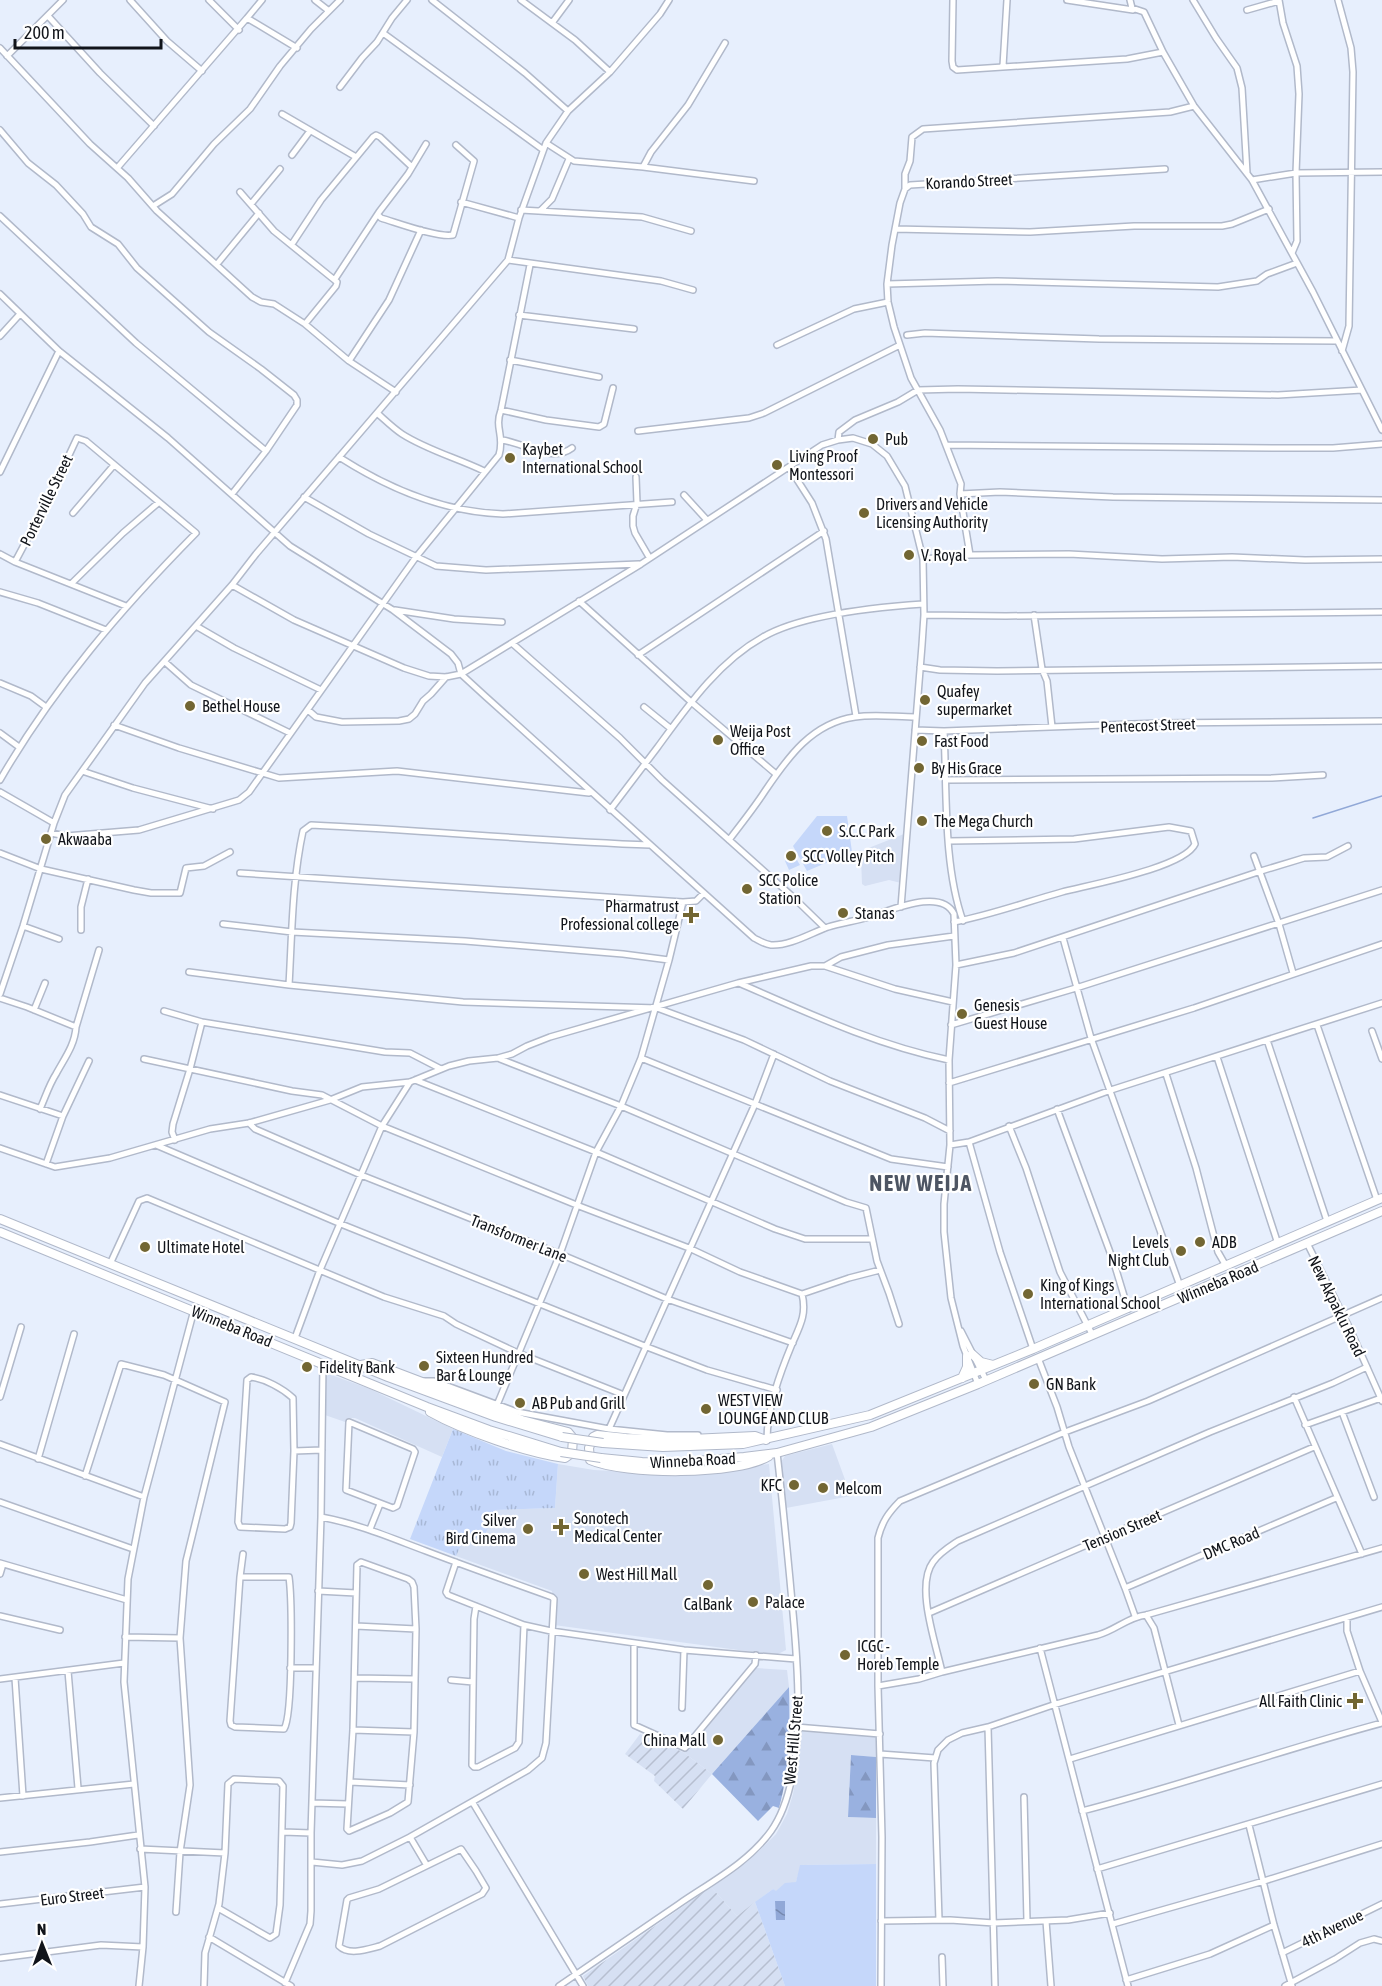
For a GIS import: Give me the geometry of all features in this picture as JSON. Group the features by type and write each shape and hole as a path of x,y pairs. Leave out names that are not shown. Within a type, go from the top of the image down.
{"highway":[{"name":"Winneba Road","path":"0,1219 496,1417 562,1437 603,1443 631,1446 704,1447 767,1440 870,1415 1128,1309 1379,1199"},
{"name":"Winneba Road","path":"0,1232 489,1430 561,1452 601,1458 672,1463 775,1454 871,1427 1382,1211"},
{"path":"106,1275 110,1269 122,1268"},
{"path":"962,1378 970,1355 981,1362 993,1365"},
{"path":"361,1365 372,1363 522,1420 568,1432 573,1438 572,1453 565,1458 557,1457 501,1441 446,1420 403,1396"},
{"path":"908,1401 911,1411"},
{"path":"767,1440 755,1436 639,1439 597,1435 593,1437 589,1457 594,1461 615,1467 666,1472 746,1465 762,1461 775,1454"}],"street":[{"path":"8,56 63,0"},
{"path":"130,0 166,41 202,71"},
{"path":"209,0 239,30"},
{"path":"117,167 239,30 262,0"},
{"path":"315,0 329,10"},
{"path":"153,206 172,194 214,144 250,109 280,66 340,0"},
{"path":"340,87 407,0"},
{"path":"432,0 525,72 568,111"},
{"path":"521,0 575,40 610,72"},
{"path":"552,23 569,0"},
{"path":"76,1027 0,996 54,823 65,795 145,683 232,585 274,532 508,260 521,210 544,146 568,111 610,72 669,0"},
{"path":"953,0 953,67 957,70 1127,59 1163,52"},
{"path":"1003,66 1007,0"},
{"path":"1067,0 1144,12"},
{"path":"1130,0 1132,8 1144,12 1163,52 1194,106 1247,173 1269,209 1382,430"},
{"path":"1193,0 1215,38 1237,68 1242,88 1247,173"},
{"path":"1247,10 1279,0 1283,23 1297,66 1299,94 1296,173 1297,241 1292,253"},
{"path":"1338,0 1351,48 1353,72 1349,326 1342,351"},
{"path":"48,16 100,73 154,126"},
{"path":"248,18 297,48"},
{"path":"383,33 544,146 569,159 754,181"},
{"path":"643,167 651,152 688,105 724,44"},
{"path":"0,48 90,144 117,167 153,206 252,297 261,302 274,304 305,324 349,361 396,392"},
{"path":"905,189 905,174 910,161 912,137 923,129 1170,111 1194,106"},
{"path":"282,114 356,157"},
{"path":"0,130 28,163 56,185 91,226 118,244 137,268 152,282 209,332 294,394 297,405 266,451 232,495"},
{"path":"292,155 310,131"},
{"path":"292,244 321,200 376,135 412,167"},
{"path":"305,324 336,286 335,279 426,144"},
{"path":"378,215 381,218 421,230 447,236 453,235 474,161 456,145"},
{"path":"540,212 552,199 569,159"},
{"path":"251,204 280,169"},
{"name":"Korando Street","path":"970,555 960,494 962,484 925,400 911,378 888,302 887,284 895,229 905,189 915,184 1166,169"},
{"path":"1252,180 1296,173 1382,172"},
{"path":"240,192 274,231 335,279"},
{"path":"461,202 519,218"},
{"path":"895,229 1030,232 1134,226 1222,226 1269,209"},
{"path":"521,210 642,218 691,231"},
{"path":"217,264 259,213"},
{"path":"0,216 136,343 266,451"},
{"path":"349,361 389,300 421,230"},
{"path":"508,260 530,265 585,269 662,281 693,290"},
{"path":"887,284 997,281 1218,287 1257,281 1267,274 1297,263"},
{"path":"51,833 66,836 139,830 239,800 255,787 290,733 339,668 351,646 416,556 499,455 502,440 496,422 501,410 530,265"},
{"path":"0,294 59,351 168,438 297,551 393,610 451,654 458,663 461,674 590,793 754,938 773,945 785,943 825,928 923,902 944,903 952,909 956,965 951,1025 950,1145 944,1204 946,1257 951,1298 962,1340 982,1382"},
{"path":"777,345 854,309 888,302"},
{"path":"0,336 20,314"},
{"path":"519,315 634,328"},
{"path":"907,335 925,333 1099,339 1337,341"},
{"path":"638,431 749,418 764,413 900,345"},
{"path":"0,472 59,351"},
{"path":"510,360 599,377"},
{"path":"501,410 546,420 599,427 604,424 613,388"},
{"path":"838,440 840,432 855,420 891,405 918,390 958,388 1278,395 1362,390"},
{"path":"377,413 401,434 419,444 484,471"},
{"name":"Porterville Street","path":"15,562 77,438 86,441 114,465"},
{"path":"232,585 294,620 351,646 429,676 446,677 461,674 641,564 706,519 822,445 853,438 872,444 894,465 910,499 923,559 924,615 901,907"},
{"path":"502,440 518,442 536,451 560,454 572,448"},
{"path":"946,444 1281,448 1333,448 1382,444"},
{"path":"339,457 364,473 405,493 456,509 479,513 503,514 672,502"},
{"path":"0,780 46,707 106,630 196,533 114,465 73,513"},
{"path":"789,467 812,503 829,549 856,716"},
{"path":"636,477 637,505 633,516 635,533 649,557"},
{"path":"960,494 1000,492 1113,497 1382,500"},
{"path":"684,495 706,519"},
{"path":"304,497 369,534 436,566 486,570 641,564"},
{"path":"72,584 123,533 158,503"},
{"path":"638,655 824,531"},
{"path":"0,554 126,606"},
{"path":"923,559 970,555 1069,554 1162,559 1232,557 1305,560 1382,559"},
{"path":"0,592 38,603 106,630"},
{"path":"579,601 690,701 776,774"},
{"path":"610,810 690,701 731,659 764,636 801,623 839,615 923,604"},
{"path":"393,610 454,619 502,622"},
{"path":"924,615 1382,612"},
{"path":"1034,615 1042,669 1047,681 1052,727"},
{"path":"196,626 234,648 321,690"},
{"path":"513,644 825,928"},
{"path":"165,662 191,685 290,733"},
{"path":"920,667 967,670 1382,666"},
{"path":"308,710 316,717 342,722 409,719 415,714 423,700 446,677"},
{"path":"0,683 31,696 46,707"},
{"path":"644,707 670,728"},
{"path":"729,840 776,774 813,733 856,716 916,717"},
{"name":"Pentecost Street","path":"915,730 1160,723 1382,721"},
{"path":"114,725 279,778 397,771 590,793"},
{"path":"944,730 949,841 957,900 963,921"},
{"path":"0,733 19,747"},
{"path":"82,771 133,788 214,809"},
{"path":"947,780 1272,778 1323,775"},
{"path":"0,792 54,823"},
{"path":"289,985 296,877 303,831 311,825 418,830 551,841 650,845"},
{"path":"949,841 1074,838 1169,827 1191,831 1195,844 1187,853 1139,874 1060,893 997,913 954,922"},
{"path":"956,965 1002,957 1261,871 1304,858 1327,857 1348,846"},
{"path":"0,854 41,869 151,893 180,893 186,868 204,866 230,852"},
{"path":"1254,856 1279,924 1293,974"},
{"path":"240,873 683,902 696,901 704,893"},
{"path":"81,930 81,907 88,879"},
{"path":"951,1025 1076,988 1382,890"},
{"path":"497,1405 561,1254 596,1152 621,1106 641,1058 657,1008 683,902"},
{"path":"223,924 292,932 465,941 669,960"},
{"path":"23,926 59,939"},
{"path":"825,966 841,957 888,945 954,936"},
{"path":"1063,938 1092,1038 1180,1286"},
{"path":"950,1083 1194,1008 1382,944"},
{"path":"40,1109 55,1076 67,1057 99,950"},
{"path":"0,1148 55,1167 110,1158 210,1129 249,1123 330,1100 362,1087 412,1081 469,1061 498,1058 550,1037 657,1008 662,1004 811,966 825,966 895,989 954,1002"},
{"path":"189,972 289,985 475,1003 657,1008 744,1040 830,1082 925,1118 950,1131"},
{"path":"34,1010 45,983"},
{"path":"738,983 870,1039 950,1060"},
{"path":"950,1145 969,1143 1009,1126 1111,1090 1382,1003"},
{"path":"164,1011 202,1022 385,1052 410,1053 441,1069"},
{"path":"175,1140 172,1134 173,1124 202,1022"},
{"path":"1317,1025 1379,1199"},
{"path":"1372,1031 1382,1059"},
{"path":"1267,1040 1327,1221"},
{"path":"609,1429 755,1104 774,1054"},
{"path":"1217,1057 1278,1244"},
{"path":"498,1058 733,1152 846,1202 866,1208 869,1212 871,1239 899,1324"},
{"path":"641,1058 891,1159 948,1167"},
{"path":"144,1059 292,1091 322,1095 382,1126 689,1248 740,1272 802,1294 880,1270"},
{"path":"46,1164 63,1116 88,1060"},
{"path":"1166,1074 1196,1168 1218,1252 1226,1266"},
{"path":"295,1338 320,1270 382,1126 412,1081"},
{"path":"412,1081 596,1152 775,1229 805,1239 871,1239"},
{"path":"0,1095 63,1116"},
{"path":"1057,1109 1114,1263 1128,1309"},
{"name":"Transformer Lane","path":"249,1123 255,1129 361,1175 561,1254 667,1299 793,1343"},
{"path":"1009,1126 1026,1168 1060,1272 1092,1334"},
{"path":"969,1143 1000,1252 1033,1349"},
{"path":"156,1145 340,1224 647,1347 706,1370 777,1390"},
{"path":"110,1264 139,1201 147,1198 384,1297 437,1313 518,1353 624,1395"},
{"name":"New Akpaklu Road","path":"1307,1243 1343,1314 1381,1399"},
{"path":"767,1440 767,1426 777,1390 803,1320 805,1305 802,1294"},
{"path":"881,1986 882,1837 878,1686 878,1539 882,1523 888,1513 900,1502 1065,1432 1148,1401 1382,1298"},
{"path":"139,1986 145,1887 138,1835 124,1663 128,1579 144,1497 194,1310"},
{"path":"0,1397 21,1327"},
{"path":"38,1460 74,1334"},
{"path":"1038,1358 1135,1616"},
{"path":"85,1476 121,1364 150,1370 225,1402 197,1508 186,1561 180,1638 190,1785 180,1852 176,1912"},
{"path":"209,1937 288,1984 310,1924 315,1668 321,1517 322,1364"},
{"path":"942,1672 926,1596 927,1576 932,1563 958,1541 1084,1485 1367,1367"},
{"path":"251,1377 293,1398 294,1451 290,1527 285,1529 240,1527 238,1518 247,1380 251,1377"},
{"path":"420,1381 434,1381 517,1412 609,1429 667,1435 732,1436 735,1438"},
{"path":"1294,1397 1362,1554"},
{"path":"1305,1425 1381,1399"},
{"path":"1342,1412 1374,1497"},
{"path":"349,1422 413,1449 415,1452 397,1506 393,1508 380,1504 346,1490 349,1422"},
{"path":"0,1444 38,1460 144,1497"},
{"name":"Tension Street","path":"929,1613 1314,1447"},
{"path":"294,1451 321,1450"},
{"name":"West Hill Street","path":"559,1986 721,1878 758,1847 771,1831 788,1799 793,1774 799,1701 775,1454"},
{"name":"DMC Road","path":"1125,1588 1336,1498"},
{"path":"0,1502 133,1549"},
{"path":"370,1529 380,1504"},
{"path":"312,1862 342,1865 362,1861 473,1803 528,1770 542,1758 545,1752 551,1631 555,1608 554,1599 370,1529 321,1517"},
{"path":"878,1686 919,1679 1109,1632 1135,1616 1146,1615 1382,1548"},
{"path":"240,1577 289,1577 290,1668 288,1719 284,1729 231,1725 240,1577 243,1554"},
{"path":"361,1562 412,1582 416,1629 414,1732 408,1802 405,1806 349,1831 347,1829 356,1626 357,1565 361,1562"},
{"path":"456,1562 446,1592 452,1598 524,1625 684,1650 796,1659"},
{"path":"0,1574 2,1564 127,1600"},
{"path":"318,1591 356,1593"},
{"path":"476,1606 473,1682 472,1765 474,1767 515,1748 519,1742 524,1625"},
{"path":"939,1920 935,1758 938,1750 948,1740 962,1733 988,1727 1053,1705 1382,1607"},
{"path":"1146,1615 1154,1628 1179,1725"},
{"path":"0,1616 60,1630"},
{"path":"1082,1811 1382,1723 1360,1671 1347,1631 1347,1618"},
{"path":"356,1626 416,1629"},
{"path":"125,1637 180,1638"},
{"path":"634,1643 634,1725 685,1748 749,1672 755,1664 756,1654"},
{"path":"1040,1648 1127,1983 1209,1954 1274,1925"},
{"path":"682,1708 684,1650"},
{"path":"0,1679 124,1663"},
{"path":"290,1668 315,1668"},
{"path":"68,1671 78,1788"},
{"path":"1070,1759 1360,1671"},
{"path":"15,1678 23,1796"},
{"path":"355,1678 414,1679"},
{"path":"451,1680 473,1682"},
{"path":"796,1727 880,1734"},
{"path":"988,1727 995,1986"},
{"path":"353,1730 414,1732"},
{"path":"880,1754 935,1758"},
{"path":"204,1986 204,1962 218,1908 225,1853 228,1784 230,1780 279,1781 282,1783 283,1832 279,1921 273,1937 265,1935 218,1908"},
{"path":"350,1782 410,1785"},
{"path":"0,1798 78,1788 134,1784"},
{"path":"1097,1869 1382,1784"},
{"path":"1024,1797 1027,1921"},
{"path":"312,1803 348,1804"},
{"path":"473,1803 583,1986"},
{"path":"1249,1825 1290,1985 1360,1943 1374,1939 1382,1941"},
{"path":"283,1832 311,1833"},
{"path":"0,1852 138,1835"},
{"path":"410,1837 426,1864"},
{"path":"1113,1924 1264,1881 1382,1844"},
{"path":"140,1849 225,1853"},
{"path":"461,1849 476,1870 486,1890 380,1946 365,1950 345,1951 341,1949 339,1946 349,1898 379,1889 426,1864 461,1849"},
{"name":"Euro Street","path":"0,1904 145,1887"},
{"name":"4th Avenue","path":"1282,1953 1382,1904"},
{"path":"881,1921 939,1920 994,1923 1074,1919 1110,1913"},
{"path":"1046,1921 1051,1986"},
{"path":"0,1958 101,1945 143,1947"},
{"path":"942,1957 943,1986"}],"shaded area":[{"path":"904,834 901,883 889,880 865,886 862,884 861,858 866,849"},
{"path":"326,1373 370,1389 453,1429 442,1457 355,1418 347,1418 345,1422 325,1415"},
{"path":"832,1444 851,1496 786,1508 781,1462 785,1456"},
{"path":"558,1464 594,1470 648,1473 714,1470 769,1464 786,1650 776,1655 554,1625 552,1591 456,1556 463,1538 484,1538 494,1510 555,1508"},
{"path":"756,1668 787,1670 789,1687 712,1774 683,1752"},
{"path":"800,1730 876,1738 876,1757 851,1755 848,1817 876,1818 876,1864 801,1865 796,1882 776,1892 773,1889 737,1916 711,1887 759,1851 776,1834 787,1814 793,1794"},
{"path":"640,1734 683,1752 712,1774 683,1809 654,1781 655,1776 625,1754"},
{"path":"711,1887 737,1916 755,1902 785,1986 588,1986 583,1976"}],"green space":[{"name":"S.C.C Park","path":"817,816 847,816 852,852 807,871 793,846"},
{"name":"SCC Volley Pitch","path":"791,850 800,865 789,870 785,861"},
{"path":"453,1429 506,1451 558,1464 555,1508 495,1510 484,1538 464,1539 456,1556 410,1539"},
{"path":"789,1687 788,1748 783,1793 779,1808 773,1806 758,1821 712,1774"},
{"path":"851,1755 876,1757 876,1818 848,1817"},
{"path":"876,1864 876,1986 785,1986 755,1902 773,1889 776,1891 785,1883 796,1882 800,1865"}],"water":[{"path":"775,1901 785,1901 785,1920 776,1920"}],"waterway":[{"path":"1313,818 1382,796"}],"place":[{"name":"Pub","path":"873,439"},
{"name":"Kaybet International School","path":"510,458"},
{"name":"Living Proof Montessori","path":"777,465"},
{"name":"Drivers and Vehicle Licensing Authority","path":"864,513"},
{"name":"V. Royal","path":"909,555"},
{"name":"Quafey supermarket","path":"925,700"},
{"name":"Bethel House","path":"190,706"},
{"name":"Weija Post Office","path":"718,740"},
{"name":"Fast Food","path":"922,741"},
{"name":"By His Grace","path":"919,768"},
{"name":"The Mega Church","path":"922,821"},
{"name":"S.C.C Park","path":"827,831"},
{"name":"Akwaaba","path":"46,839"},
{"name":"SCC Volley Pitch","path":"791,856"},
{"name":"SCC Police Station","path":"747,889"},
{"name":"Stanas","path":"843,913"},
{"name":"Pharmatrust Professional college","path":"691,915"},
{"name":"Genesis Guest House","path":"962,1014"},
{"name":"ADB","path":"1200,1242"},
{"name":"Ultimate Hotel","path":"145,1247"},
{"name":"Levels Night Club","path":"1181,1251"},
{"name":"King of Kings International School","path":"1028,1294"},
{"name":"Sixteen Hundred Bar & Lounge","path":"424,1366"},
{"name":"Fidelity Bank","path":"307,1367"},
{"name":"GN Bank","path":"1034,1384"},
{"name":"AB Pub and Grill","path":"520,1403"},
{"name":"WEST VIEW LOUNGE AND CLUB","path":"706,1409"},
{"name":"KFC","path":"794,1485"},
{"name":"Melcom","path":"823,1488"},
{"name":"Sonotech Medical Center","path":"561,1527"},
{"name":"Silver Bird Cinema","path":"528,1529"},
{"name":"West Hill Mall","path":"584,1574"},
{"name":"CalBank","path":"708,1585"},
{"name":"Palace","path":"753,1602"},
{"name":"ICGC - Horeb Temple","path":"845,1655"},
{"name":"All Faith Clinic","path":"1355,1701"},
{"name":"China Mall","path":"718,1740"}],"district":[{"name":"NEW WEIJA","path":"921,1183"}]}
